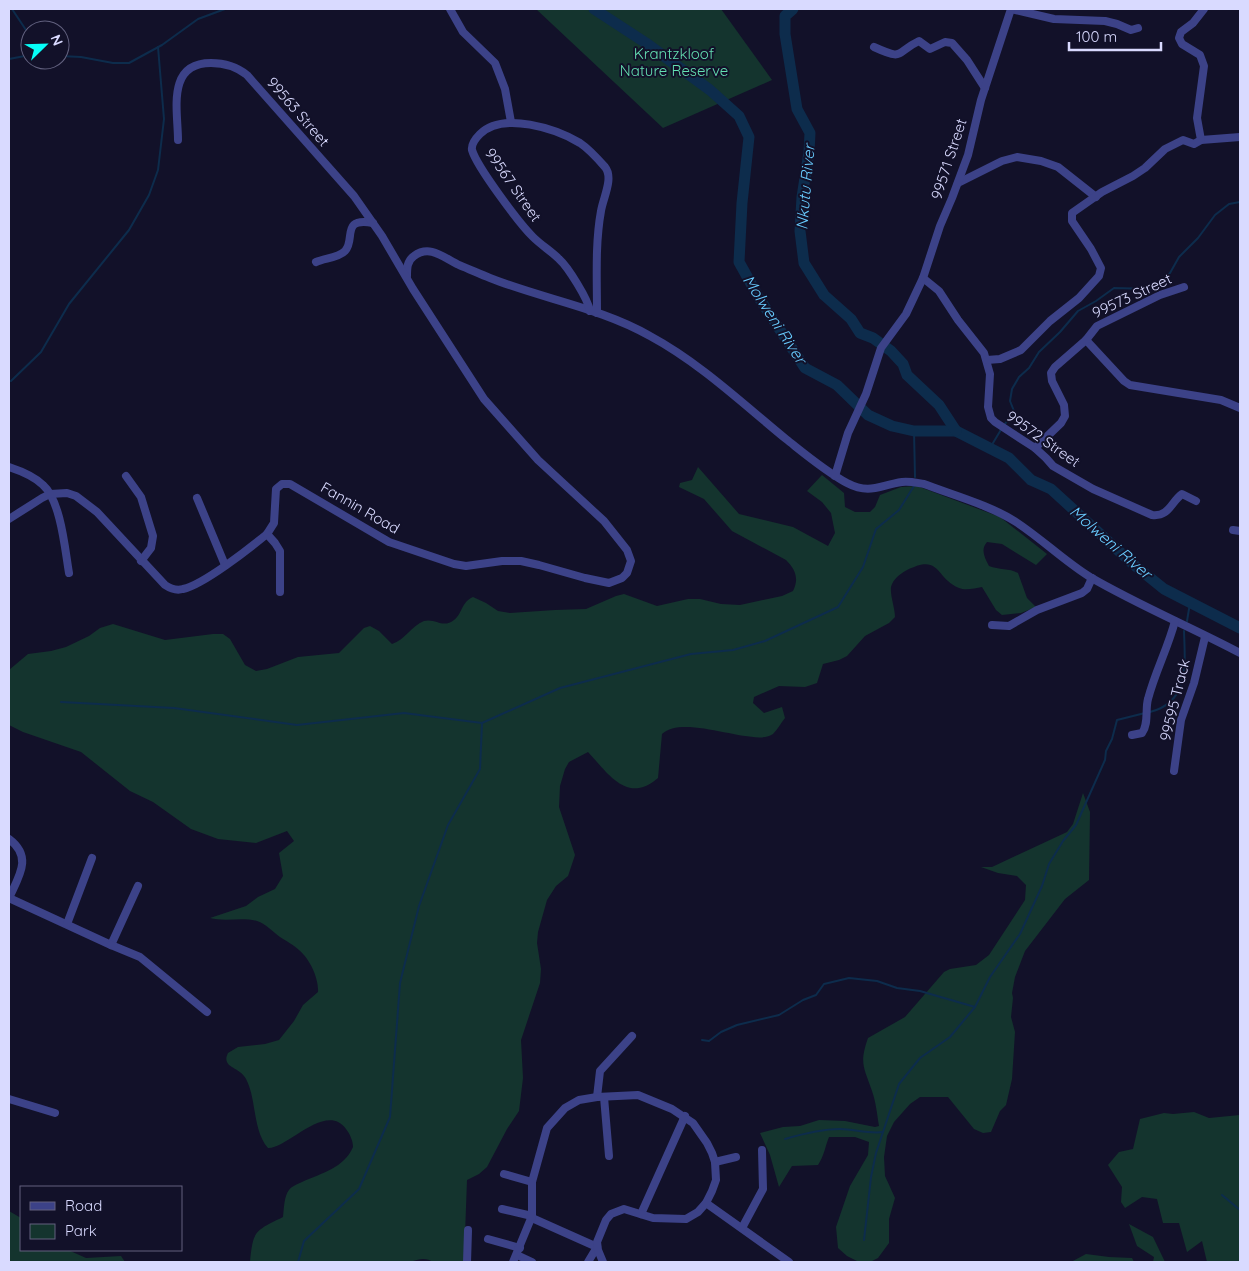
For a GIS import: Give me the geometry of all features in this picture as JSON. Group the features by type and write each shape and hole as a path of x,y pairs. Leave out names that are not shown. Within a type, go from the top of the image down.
{"street":[{"path":"450,9 464,32 495,63 507,97 511,122"},
{"path":"1011,9 1054,19 1105,21 1131,30 1138,28"},
{"name":"99571 Street","path":"835,476 848,433 860,408 882,345 906,314 923,278 940,226 968,155 985,88 1011,9"},
{"path":"1201,140 1197,118 1204,66 1200,55 1182,44 1179,38 1181,32 1193,23 1204,9"},
{"path":"874,47 893,55 903,52 919,41 932,49 945,42 952,43 967,60 985,88"},
{"name":"99563 Street","path":"178,140 176,98 180,80 189,68 204,63 221,63 241,70 354,196 373,223 406,278"},
{"name":"99567 Street","path":"511,122 546,129 577,142 606,168 608,174 600,217 594,312 565,266 532,236 498,192 472,150 473,143 486,129 511,122"},
{"path":"987,360 1000,359 1021,350 1050,321 1079,298 1101,272 1101,268 1091,249 1074,226 1071,218 1072,213 1140,172 1160,153 1178,142 1186,140 1194,144 1201,140 1240,137"},
{"path":"958,183 1002,161 1017,157 1041,161 1058,167 1096,197"},
{"path":"316,262 338,255 345,250 348,245 350,230 354,225 363,222 373,223"},
{"path":"406,278 410,261 419,253 428,250 491,278 594,312 651,336 700,369 814,462 835,476 857,487 872,489 900,482 924,484 999,513 1015,521 1066,561 1092,578 1205,637 1240,653"},
{"name":"Fannin Road","path":"267,534 274,523 276,489 285,484 290,484 389,542 454,564 466,566 502,561 521,561 609,583 622,578 627,573 630,561 627,550 622,542 604,522 538,460 484,399 406,278"},
{"name":"99572 Street","path":"923,278 939,291 958,320 981,348 987,360 990,374 988,407 992,418 1035,448 1053,466 1082,483 1152,515 1166,512 1182,494 1196,501"},
{"name":"99573 Street","path":"1035,448 1061,423 1065,416 1064,405 1052,382 1053,370 1059,363 1086,340 1094,328 1102,323 1160,295 1184,287"},
{"path":"1086,340 1124,382 1130,385 1221,400 1240,408"},
{"path":"9,467 39,481 50,494 60,518 69,573"},
{"path":"126,476 141,497 154,536 151,548 141,560"},
{"path":"9,519 50,494 67,493 84,500 165,585 178,590 193,586 267,534 276,543 280,551 280,592"},
{"path":"197,498 225,565"},
{"path":"992,626 1009,626 1037,610 1082,593 1087,590 1092,578"},
{"path":"1132,735 1142,733 1146,727 1148,701 1175,621"},
{"name":"99595 Track","path":"1174,771 1181,720 1194,683 1205,637"},
{"path":"9,839 19,849 23,862 21,873 9,898 140,957 207,1012"},
{"path":"67,924 92,858"},
{"path":"112,943 138,886"},
{"path":"609,1156 600,1097 600,1071 632,1036"},
{"path":"517,1255 532,1217 532,1182 543,1135 565,1108 580,1100 638,1095 685,1116 707,1143 716,1162 716,1180 706,1203 698,1212 686,1219 653,1218 624,1210 611,1214 606,1220 597,1247 588,1262"},
{"path":"9,1098 55,1113"},
{"path":"641,1214 685,1116"},
{"path":"742,1228 763,1189 762,1150"},
{"path":"716,1162 736,1157"},
{"path":"504,1174 532,1182"},
{"path":"706,1203 789,1262"},
{"path":"502,1208 532,1217 597,1247 603,1262"},
{"path":"467,1262 468,1230"},
{"path":"488,1239 532,1262"}],"green space":[{"name":"Krantzkloof Nature Reserve","path":"536,9 721,9 772,80 663,128"},
{"path":"698,467 739,514 793,527 828,546 835,533 831,513 822,502 807,491 822,475 844,493 845,507 855,512 870,512 875,507 880,495 901,487 917,486 1000,517 1047,554 1036,565 1002,544 987,542 984,548 984,554 989,566 1018,573 1027,598 1036,607 1021,613 1002,615 996,610 982,587 959,588 951,584 932,566 926,564 918,565 902,573 892,584 891,594 895,617 889,623 865,636 847,656 823,664 817,683 805,687 779,686 754,697 753,703 764,713 782,707 785,718 773,734 764,737 751,737 702,728 687,727 673,729 662,734 658,778 647,785 637,788 619,783 588,752 569,762 560,786 559,807 575,855 568,876 556,886 547,900 538,932 537,943 541,969 540,983 521,1040 523,1078 519,1111 487,1167 479,1174 467,1180 464,1262 433,1262 428,1259 422,1259 411,1262 250,1262 254,1237 266,1225 283,1217 285,1199 290,1189 338,1165 353,1147 346,1129 338,1122 328,1120 307,1128 285,1142 268,1148 260,1134 247,1081 241,1073 228,1064 226,1058 228,1053 238,1047 265,1044 279,1040 294,1021 303,1005 318,992 315,975 307,959 297,948 266,926 251,920 210,918 246,906 258,897 275,889 283,876 279,853 294,841 287,831 256,843 218,839 191,829 153,802 130,791 81,752 23,732 9,725 9,670 28,654 66,647 89,636 100,628 113,624 165,640 223,634 230,639 245,665 256,671 267,669 298,657 339,653 364,628 370,626 379,631 392,644 424,621 450,623 457,617 466,602 473,597 498,611 510,613 586,609 624,594 657,606 688,599 740,605 782,596 793,591 796,575 786,560 732,531 704,499 679,487 680,483 692,480"},
{"path":"1083,793 1090,812 1089,880 1065,899 1025,951 1015,977 1011,1017 1015,1032 1012,1079 1006,1105 1000,1111 991,1132 983,1133 974,1129 948,1097 920,1097 910,1104 894,1122 887,1136 884,1157 885,1176 895,1198 889,1219 889,1243 878,1258 870,1262 859,1262 847,1256 838,1248 836,1227 850,1186 868,1155 869,1142 855,1137 829,1137 818,1165 792,1166 779,1187 770,1155 760,1133 783,1127 800,1126 819,1120 845,1121 875,1127 879,1126 874,1099 863,1060 868,1038 905,1017 944,972 950,969 976,965 989,955 1025,900 1026,885 1017,876 998,873 981,867 992,867 1067,832 1073,824"},
{"path":"1194,1112 1209,1118 1240,1115 1240,1262 1207,1262 1202,1241 1187,1252 1179,1223 1163,1223 1157,1199 1142,1197 1125,1208 1121,1202 1122,1187 1108,1165 1119,1152 1133,1149 1140,1119 1164,1113"},
{"path":"9,1211 20,1217 20,1251 70,1251 86,1258 121,1256 125,1262 9,1262"},
{"path":"1129,1224 1153,1237 1165,1262 1153,1262 1154,1257 1137,1246"},
{"path":"1086,1254 1132,1258 1134,1262 1071,1262"}],"waterway":[{"path":"12,9 20,21"},
{"path":"70,56 113,63 129,63 162,45 198,19 225,9"},
{"name":"Molweni River","path":"594,9 646,43 710,90 739,116 749,137 742,203 739,262 759,298 805,368 837,385 868,415 892,426 914,431 956,431 1009,458 1031,480 1051,489 1133,564 1164,589 1240,628"},
{"name":"Nkutu River","path":"793,9 785,16 785,34 797,109 810,133 800,231 804,263 824,295 851,319 860,333 873,338 891,351 903,364 907,375 939,405 956,431"},
{"path":"11,381 41,352 69,304 129,230 149,195 158,170 164,119 158,47"},
{"path":"9,59 20,57"},
{"path":"1005,424 1014,411 1010,401 1012,389 1019,377 1029,368 1039,352 1078,311 1114,288 1152,289 1170,273 1179,257 1198,238 1215,215 1229,204 1240,202"},
{"path":"990,448 1002,428"},
{"path":"914,431 915,477"},
{"path":"61,702 174,708 297,725 404,713 482,723 560,688 691,654 733,650 765,641 838,607 863,567 876,529 899,510 914,486"},
{"path":"1187,621 1190,603"},
{"path":"1150,712 1163,707 1179,691 1184,668 1184,631"},
{"path":"864,1240 871,1177 876,1153 899,1084 920,1058 950,1037 975,1007 990,977 1020,934 1042,886 1049,864 1063,841 1076,825 1105,760 1106,751 1112,739 1117,720 1145,713"},
{"path":"298,1262 304,1241 359,1189 390,1117 400,983 419,906 448,825 480,769 482,723"},
{"path":"702,1040 709,1041 721,1032 737,1025 779,1015 803,1000 816,995 824,984 849,978 877,981 897,988 920,991 975,1007"},
{"path":"785,1139 833,1129 883,1132"},
{"path":"1222,1195 1240,1210"}]}
